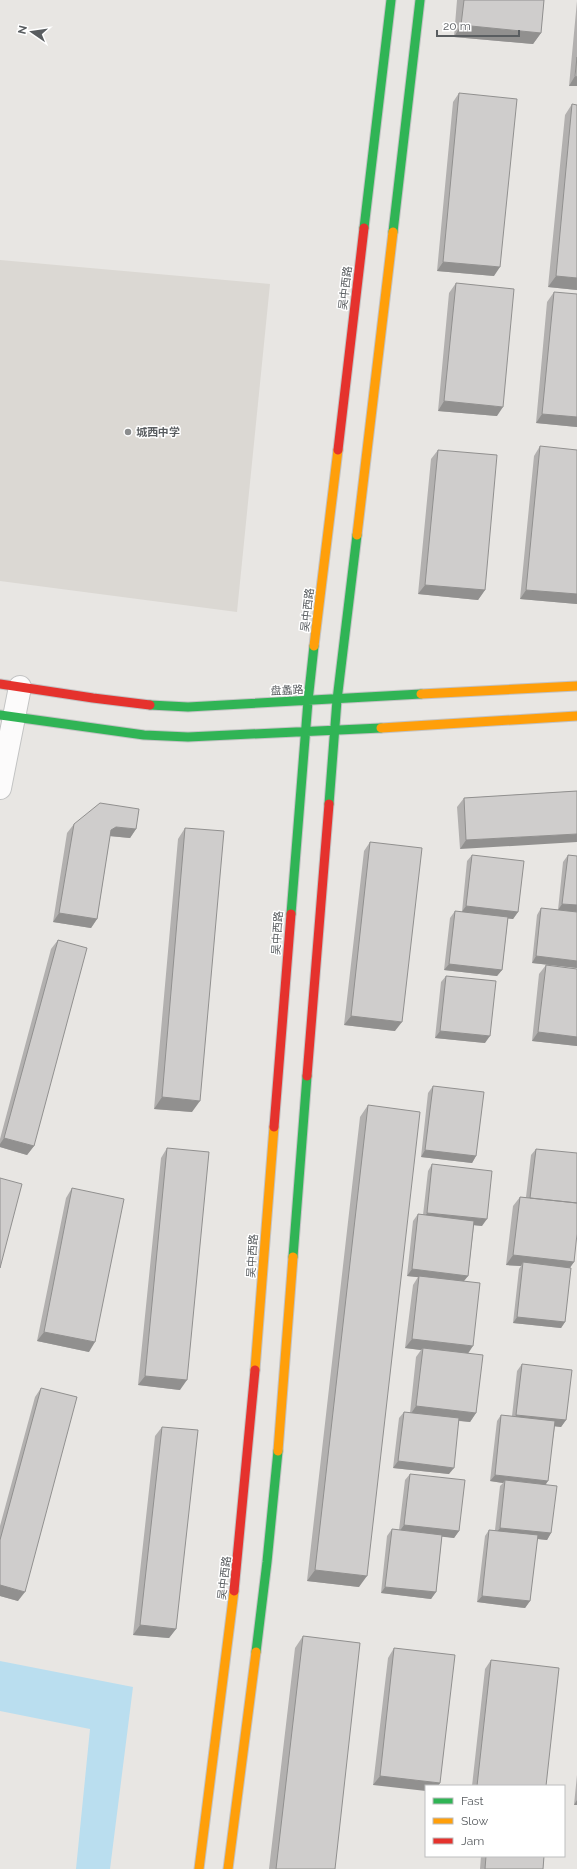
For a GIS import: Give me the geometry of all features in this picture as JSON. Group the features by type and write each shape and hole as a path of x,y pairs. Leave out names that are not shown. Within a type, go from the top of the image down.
{"main road":[{"name":"吴中西路","path":"198,1869 238,1559 250,1433 308,701 391,0"},
{"path":"228,1869 267,1562 279,1435 337,700 420,0"},
{"name":"盘蠡路","path":"10,686 147,706 218,706 577,686"},
{"path":"8,716 144,736 212,736 334,731 577,716"}],"street":[{"path":"0,788 10,686"}],"shaded area":[{"name":"城西中学","path":"0,260 270,284 237,612 0,581"}],"water":[{"path":"0,1661 133,1687 110,1869 76,1869 90,1729 0,1711"}],"building":[{"path":"464,0 544,0 541,33 461,25"},
{"path":"577,57 577,77 575,76"},
{"path":"459,93 517,99 500,267 443,262"},
{"path":"572,104 577,105 577,278 556,276"},
{"path":"456,283 514,289 503,407 444,401"},
{"path":"554,292 577,294 577,417 542,414"},
{"path":"540,446 577,450 577,594 526,590"},
{"path":"438,450 497,455 485,590 425,585"},
{"path":"577,791 577,834 466,840 464,798"},
{"path":"100,803 139,809 136,829 116,827 111,830 97,919 59,913 74,824"},
{"path":"185,828 224,831 200,1101 162,1097"},
{"path":"370,842 422,848 402,1022 351,1016"},
{"path":"472,855 524,861 518,912 466,906"},
{"path":"568,855 577,856 577,905 562,904"},
{"path":"541,908 577,912 577,961 536,956"},
{"path":"455,911 508,917 502,970 449,964"},
{"path":"58,940 87,948 34,1146 4,1138"},
{"path":"546,965 577,969 577,1037 538,1032"},
{"path":"446,976 496,981 490,1036 440,1031"},
{"path":"433,1086 484,1092 476,1156 425,1150"},
{"path":"368,1105 420,1112 367,1576 315,1570"},
{"path":"167,1148 209,1152 187,1380 145,1376"},
{"path":"536,1149 577,1153 577,1203 530,1198"},
{"path":"432,1164 492,1171 487,1219 427,1213"},
{"path":"0,1178 22,1184 0,1268"},
{"path":"72,1188 124,1199 95,1342 44,1332"},
{"path":"520,1197 577,1203 577,1234 574,1262 513,1255"},
{"path":"418,1214 474,1221 468,1276 412,1269"},
{"path":"523,1262 571,1268 565,1322 517,1317"},
{"path":"419,1276 480,1283 473,1346 412,1339"},
{"path":"423,1348 483,1355 476,1413 416,1406"},
{"path":"522,1364 572,1370 566,1420 516,1415"},
{"path":"41,1388 77,1397 25,1592 0,1585 0,1540"},
{"path":"404,1412 459,1418 454,1468 398,1461"},
{"path":"501,1415 555,1421 548,1481 495,1475"},
{"path":"162,1427 198,1430 176,1629 140,1625"},
{"path":"410,1474 465,1480 459,1531 404,1525"},
{"path":"505,1480 557,1486 551,1533 500,1528"},
{"path":"392,1529 442,1535 436,1592 385,1587"},
{"path":"489,1530 538,1535 530,1601 482,1596"},
{"path":"303,1636 360,1643 335,1869 276,1869"},
{"path":"394,1648 455,1655 440,1783 380,1776"},
{"path":"491,1660 559,1668 546,1785 477,1785"},
{"path":"486,1857 544,1857 543,1869 485,1869"}],"traffic: fast":[{"path":"364,228 391,0"},
{"path":"393,232 420,0"},
{"path":"329,804 337,700 357,535"},
{"path":"291,914 308,701 314,646"},
{"path":"150,705 188,707 421,694"},
{"path":"0,715 144,735 188,737 381,728"},
{"path":"293,1257 307,1076"},
{"path":"256,1652 278,1451"}],"traffic: slow":[{"path":"357,535 393,232"},
{"path":"314,646 338,450"},
{"path":"421,694 577,686"},
{"path":"381,728 577,716"},
{"path":"255,1370 274,1127"},
{"path":"278,1451 293,1257"},
{"path":"199,1869 234,1591"},
{"path":"228,1869 256,1652"}],"traffic: jam":[{"path":"338,450 364,228"},
{"path":"0,684 150,705"},
{"path":"307,1076 329,804"},
{"path":"274,1127 291,914"},
{"path":"234,1591 255,1370"}],"place":[{"name":"城西中学","path":"128,432"}]}
